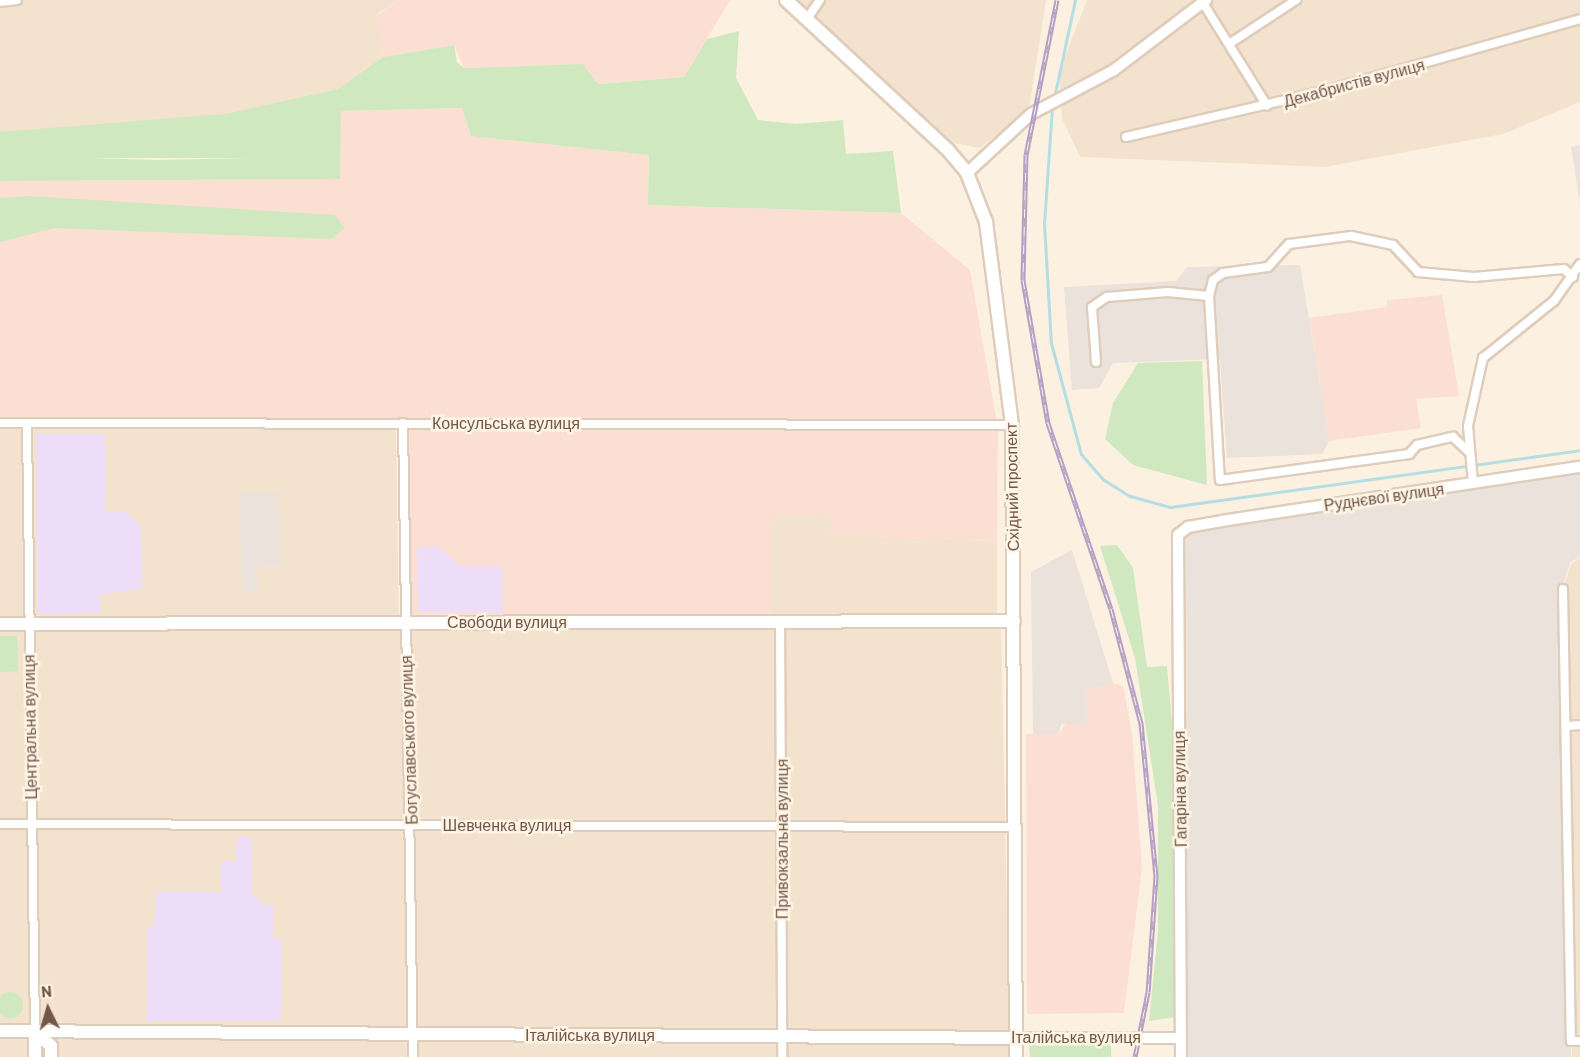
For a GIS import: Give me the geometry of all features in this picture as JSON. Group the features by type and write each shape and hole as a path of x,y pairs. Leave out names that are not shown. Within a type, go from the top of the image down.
{"main road":[{"name":"Східний проспект","path":"786,0 968,173 986,222 1012,425 1016,1057"},
{"name":"Свободи вулиця","path":"0,624 1014,621"},
{"name":"Італійська вулиця","path":"0,1031 1016,1038"},
{"name":"Центральна вулиця","path":"35,1032 36,1057"},
{"path":"35,1032 51,1047 51,1057"}],"street":[{"path":"0,2 17,0"},
{"path":"807,19 820,0"},
{"path":"1232,42 1296,0"},
{"path":"968,173 1036,111 1065,100 1156,42 1205,2 1232,42 1267,106"},
{"name":"Декабристів вулиця","path":"1126,137 1267,106 1580,19"},
{"path":"1468,451 1453,437 1417,445 1409,454 1220,480 1209,296 1213,280 1222,273 1268,267 1289,244 1352,236 1393,245 1418,272 1474,277 1564,269 1573,277"},
{"path":"1473,483 1468,451 1483,358 1543,310 1573,277 1580,264"},
{"path":"1096,362 1092,307 1107,297 1167,292 1209,296"},
{"name":"Консульська вулиця","path":"0,423 1012,425"},
{"name":"Центральна вулиця","path":"27,423 35,1032"},
{"name":"Богуславського вулиця","path":"403,423 412,825 413,1057"},
{"name":"Руднєвої вулиця","path":"1188,527 1580,467"},
{"name":"Гагаріна вулиця","path":"1181,1057 1174,546 1188,527"},
{"path":"1563,588 1576,1041"},
{"name":"Привокзальна вулиця","path":"780,621 782,1057"},
{"path":"1567,726 1580,725"},
{"name":"Шевченка вулиця","path":"0,824 1014,827"},
{"path":"1569,827 1580,827"},
{"name":"Італійська вулиця","path":"1016,1038 1181,1038"}],"shaded area":[{"path":"0,0 399,0 377,14 383,57 338,89 224,114 36,133 0,132"},
{"path":"399,0 730,0 684,77 598,84 583,64 464,68 454,45 383,57 377,15"},
{"path":"796,0 1046,0 1029,109 980,148 953,143"},
{"path":"1087,0 1580,0 1580,102 1503,134 1325,167 1080,157 1062,118 1059,72"},
{"path":"462,108 471,136 649,155 648,205 901,213 970,270 998,429 997,541 830,536 829,514 770,515 771,615 409,619 405,419 0,418 0,181 340,179 341,111"},
{"path":"1580,145 1580,204 1571,147"},
{"path":"1300,265 1329,441 1322,454 1227,458 1220,359 1113,363 1099,388 1072,390 1064,287 1176,281 1187,267"},
{"path":"1442,295 1459,396 1416,399 1421,428 1329,441 1309,318 1387,307 1387,300"},
{"path":"0,425 396,427 399,628 1001,626 1010,1057 0,1057"},
{"path":"36,434 105,434 105,511 126,512 141,526 142,588 100,595 100,613 38,614"},
{"path":"1580,470 1580,556 1570,563 1562,589 1571,1057 1188,1057 1183,537 1189,530"},
{"path":"278,492 281,565 257,566 258,591 242,591 240,493"},
{"path":"830,514 830,536 997,541 997,615 771,615 769,515"},
{"path":"417,547 439,547 460,566 502,566 502,613 418,612"},
{"path":"1072,550 1113,683 1086,691 1087,724 1061,724 1059,734 1033,734 1031,572"},
{"path":"1580,558 1580,1057 1572,1057 1563,589 1571,564"},
{"path":"1113,683 1123,686 1132,732 1142,868 1124,1013 1027,1014 1026,734 1059,734 1086,691"},
{"path":"237,837 252,837 252,892 264,905 273,905 273,938 281,938 281,1021 147,1021 147,928 153,927 157,892 221,892 221,861 236,861"}],"green space":[{"path":"739,31 736,78 758,120 797,124 843,120 846,154 893,151 901,213 648,205 649,155 471,136 462,108 341,111 340,179 0,181 0,132 224,114 338,89 383,57 454,45 457,62 464,68 583,64 598,84 684,77 707,39","holes":["90,158 249,158 156,160"]},
{"path":"29,196 335,215 345,228 331,239 54,228 0,242 0,198"},
{"path":"1202,361 1207,485 1133,465 1105,439 1113,403 1138,363"},
{"path":"1117,545 1133,568 1147,667 1167,666 1175,757 1176,1017 1149,1021 1158,931 1158,805 1135,658 1100,546"},
{"path":"0,636 17,636 18,671 0,672"},
{"path":"10,992 19,996 23,1005 19,1014 10,1018 1,1014 -3,1005 1,996"},
{"path":"1029,1043 1111,1043 1111,1057 1030,1057"}],"waterway":[{"path":"1054,98 1075,0"},
{"path":"1052,107 1044,223 1051,343 1081,454 1104,480 1130,496 1170,507 1580,450"}],"railway":[{"path":"1057,0 1026,155 1023,280 1048,423 1111,609 1141,723 1156,876 1148,992 1135,1057"}]}
